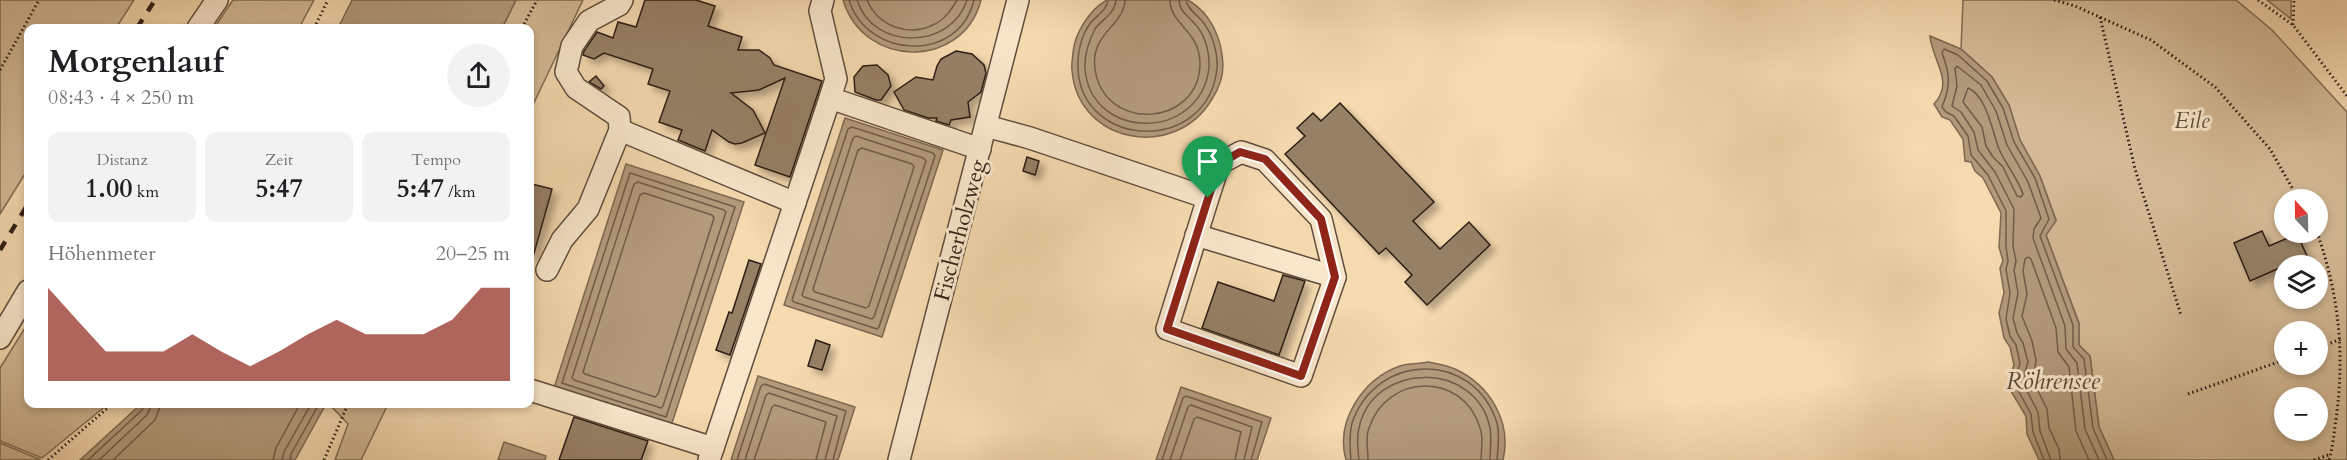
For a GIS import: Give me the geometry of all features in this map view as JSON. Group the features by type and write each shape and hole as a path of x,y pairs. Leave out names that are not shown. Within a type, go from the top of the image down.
{"street":[{"path":"201,24 217,0"},
{"path":"548,270 562,240 588,209 620,130 619,117 576,88 566,72 572,46 589,21 619,5 622,0"},
{"path":"534,391 711,454 836,79 820,11 823,0"},
{"name":"Fischerholzweg","path":"899,460 1018,0"},
{"path":"830,98 980,149"},
{"path":"986,126 1208,198"},
{"path":"620,130 795,203"},
{"path":"1240,152 1265,159 1321,219 1335,277 1301,376 1167,329 1208,198 1219,164 1240,152"},
{"path":"1197,235 1335,277"},
{"path":"0,338 24,298"}],"path":[{"path":"26,24 39,0"},
{"path":"316,24 328,0"},
{"path":"524,24 537,0"},
{"path":"2054,0 2100,17 2151,40 2215,87 2270,149 2294,189"},
{"path":"2258,0 2293,24 2347,96"},
{"path":"2293,24 2294,0"},
{"path":"2100,17 2135,169 2181,315"},
{"path":"0,70 24,27"},
{"path":"2321,243 2328,265 2341,339 2338,400 2329,460"},
{"path":"2328,344 2341,339"},
{"path":"2188,394 2274,364"},
{"path":"48,460 107,408"},
{"path":"324,460 346,408"},
{"path":"2314,460 2331,454"}],"green space":[{"path":"0,0 134,0 119,24 24,24 24,175 0,214"},
{"path":"233,0 314,0 301,24 217,24"},
{"path":"516,0 583,0 534,103 534,24 504,24"},
{"name":"Eile","path":"1963,0 2236,0 2272,30 2347,112 2347,460 2114,460 2099,427 2090,356 2079,345 2079,323 2046,235 2056,220 2040,176 2020,140 2009,105 1992,77 1961,49"},
{"path":"2267,0 2291,0 2291,19"},
{"path":"24,329 24,408 103,408 42,458 0,441 0,368"},
{"path":"333,408 386,408 361,460 335,460 348,424"},
{"path":"0,443 41,460 0,460"}],"water":[{"path":"352,0 516,0 504,24 340,24"},
{"path":"843,0 981,0 971,23 955,39 935,49 913,52 891,49 871,39 854,23"},
{"path":"1107,0 1188,0 1209,19 1218,36 1223,70 1220,83 1212,99 1196,119 1175,131 1153,137 1130,136 1109,128 1091,114 1078,95 1072,70 1073,52 1084,22"},
{"name":"Röhrensee","path":"1930,36 1961,49 1992,77 2009,105 2020,140 2040,176 2056,221 2046,235 2079,324 2079,345 2090,356 2099,427 2114,460 2039,460 2027,434 2026,416 2012,393 2009,379 2014,365 2010,347 2004,338 1999,313 2004,293 2000,268 2003,261 1999,247 2001,213 1983,178 1975,171 1971,162 1965,161 1963,139 1950,120 1942,117 1934,104 1943,87 1941,71"},
{"path":"845,118 943,150 882,337 784,305"},
{"path":"626,164 744,202 671,426 554,388"},
{"path":"1428,362 1455,369 1479,385 1488,395 1496,406 1504,432 1503,460 1346,460 1344,445 1348,417 1364,391 1374,381 1400,366"},
{"path":"758,376 855,407 838,460 731,460"},
{"path":"1181,387 1271,418 1257,460 1156,460"},
{"path":"137,408 324,408 295,460 80,460"},
{"path":"504,442 546,456 545,460 498,460"}],"building":[{"path":"645,0 696,0 715,6 708,26 742,37 738,50 759,50 770,58 774,65 822,81 790,177 755,165 785,78 759,90 731,93 753,110 765,133 735,144 712,130 705,151 678,140 682,130 659,122 670,91 648,84 653,69 604,53 594,59 583,55 597,32 613,38 618,22 636,27"},
{"path":"956,51 972,54 984,65 986,73 981,92 968,102 970,117 951,120 949,125 936,121 937,118 928,118 904,110 894,92 916,77 933,80 941,59"},
{"path":"877,65 888,75 891,86 881,100 855,92 854,77 863,66"},
{"path":"596,76 604,86 601,89 589,82"},
{"path":"1340,103 1434,202 1413,221 1440,249 1469,222 1490,245 1427,305 1405,282 1412,275 1386,248 1379,254 1285,154 1305,136 1297,128 1313,113 1321,121"},
{"path":"1027,157 1039,161 1035,175 1023,171"},
{"path":"534,184 552,189 534,253"},
{"path":"2262,231 2269,246 2276,243 2301,243 2307,255 2274,255 2274,270 2250,281 2234,243"},
{"path":"749,260 761,264 730,355 716,350 729,312 732,313"},
{"path":"1283,275 1305,281 1279,355 1202,328 1218,282 1274,301"},
{"path":"816,340 830,345 822,370 808,366"},
{"path":"574,417 648,441 641,460 559,460"}],"railway":[{"path":"140,24 155,0"},
{"path":"0,250 24,211"}],"route":[{"path":"1240,152 1265,159 1321,219 1335,277 1301,376 1167,329 1208,198 1219,164 1240,152"}]}
